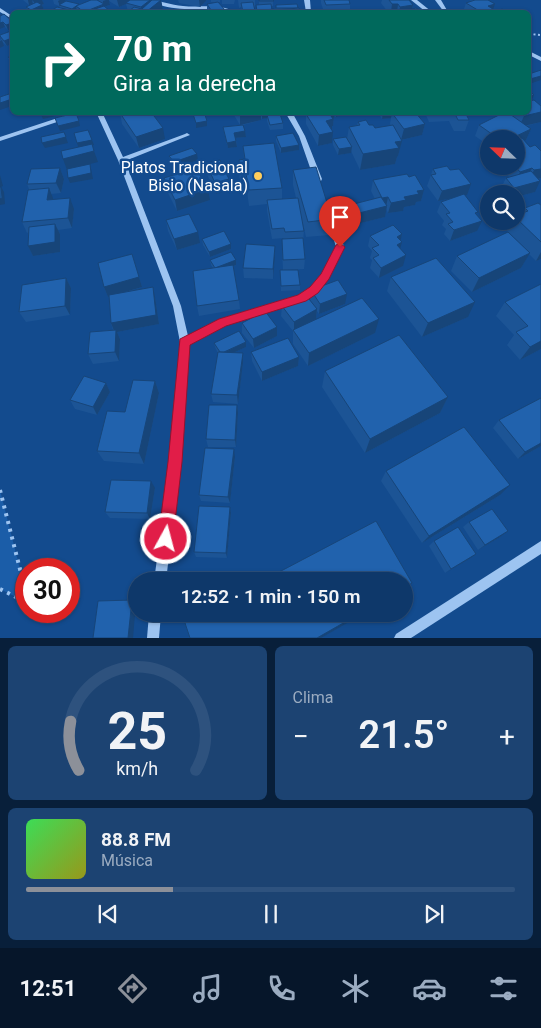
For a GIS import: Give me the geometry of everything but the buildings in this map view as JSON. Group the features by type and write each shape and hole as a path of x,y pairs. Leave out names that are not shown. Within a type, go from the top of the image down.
{"street":[{"path":"150,0 182,8 218,8 225,10"},
{"path":"414,0 426,10"},
{"path":"0,139 75,115"},
{"path":"100,115 121,160 177,306 184,342 175,462 161,572"},
{"path":"290,115 302,136 323,191"},
{"path":"121,160 187,135"},
{"path":"184,342 223,322 302,298 314,290 325,276 340,247 326,200"},
{"path":"400,638 541,547"},
{"path":"153,638 154,622"}],"path":[{"path":"0,490 17,558"},
{"path":"0,589 15,596"}],"shaded area":[{"path":"0,490 17,558 15,558 15,596 0,589"}],"place":[{"name":"Platos Tradicional Bisio (Nasala)","path":"258,176"}],"route":[{"path":"166,539 175,462 184,342 223,322 302,298 314,290 325,276 340,247"}]}
